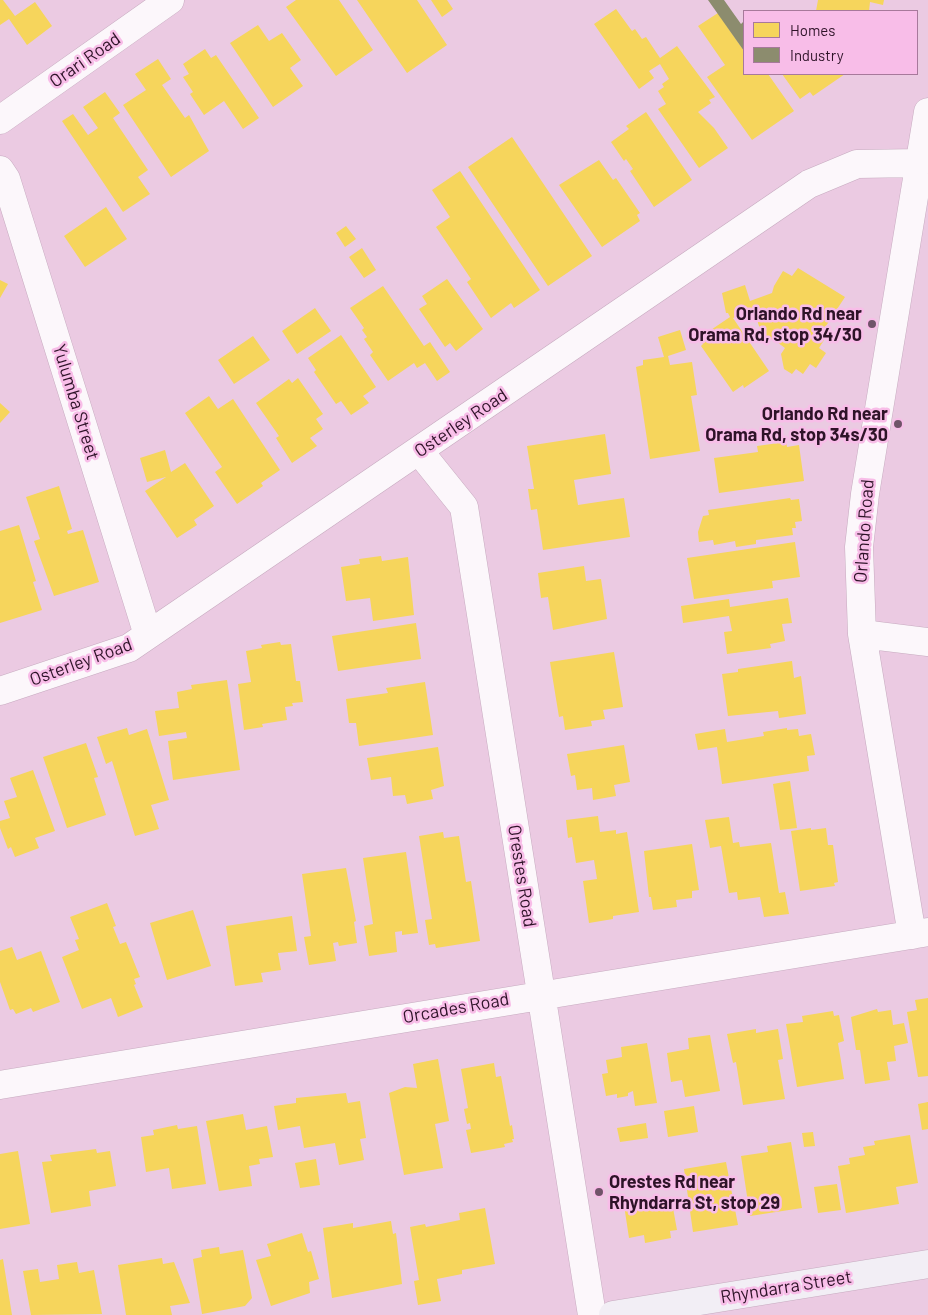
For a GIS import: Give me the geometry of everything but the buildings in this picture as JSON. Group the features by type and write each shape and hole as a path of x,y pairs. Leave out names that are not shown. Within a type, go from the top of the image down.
{"street":[{"name":"Orari Road","path":"0,120 170,0"},
{"name":"Orlando Road","path":"920,933 862,634 859,547 865,494 928,112"},
{"name":"Osterley Road","path":"0,691 129,648 809,184 857,164 919,163"},
{"name":"Yulumba Street","path":"0,170 6,179 148,635"},
{"name":"Orestes Road","path":"419,451 464,507 592,1315"},
{"path":"862,634 928,642"},
{"name":"Orcades Road","path":"0,1085 541,994 920,933"},
{"name":"Rhyndarra Street","path":"613,1315 928,1264"}],"place":[{"name":"Orlando Rd near Orama Rd, stop 34/30","path":"872,324"},
{"name":"Orlando Rd near Orama Rd, stop 34s/30","path":"898,424"},
{"name":"Orestes Rd near Rhyndarra St, stop 29","path":"599,1192"}]}
